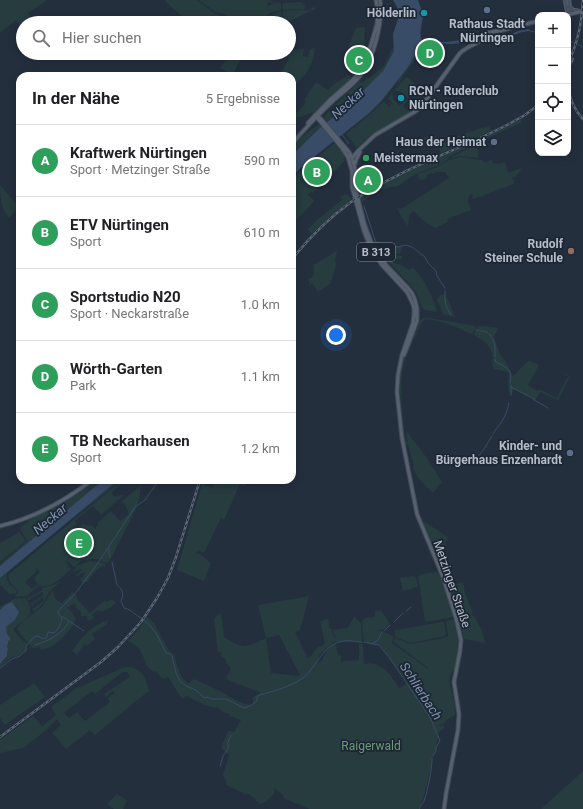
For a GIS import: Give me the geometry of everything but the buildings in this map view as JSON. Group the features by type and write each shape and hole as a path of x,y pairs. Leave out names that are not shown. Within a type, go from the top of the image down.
{"main road":[{"path":"376,0 379,8"},
{"path":"301,133 306,125 356,77 369,56 377,24 380,0"},
{"path":"567,1 572,10 579,11"},
{"path":"567,1 568,12"},
{"path":"568,12 569,5"},
{"path":"571,13 583,10"},
{"path":"571,13 583,10"},
{"path":"316,116 351,158 380,132 418,109 460,53 468,47 480,42 485,35 535,22"},
{"path":"320,120 321,114 339,94"},
{"path":"296,139 316,116 325,109"},
{"path":"310,123 320,120"},
{"path":"343,147 347,150 359,151"},
{"name":"B 313","path":"347,150 355,166"},
{"path":"355,166 359,151"},
{"name":"Metzinger Straße","path":"351,158 353,191 362,227 368,242 379,262 407,292 413,305 413,323 402,355 398,375 397,392 401,433 417,514 443,577 456,618 461,640 454,682 459,723 444,809"},
{"name":"Metzinger Straße","path":"355,166 356,191 370,240 384,263 410,290 417,308 417,324 399,366"},
{"path":"0,526 45,510 86,484"}],"green space":[{"path":"0,0 47,0 28,13 30,16 16,16 16,20 0,33"},
{"path":"165,0 197,0 214,13 222,16 181,16"},
{"path":"199,0 269,0 276,2 267,3 268,6 278,2 281,3 281,10 266,16 227,16 214,11"},
{"path":"283,3 304,3 304,9 283,10"},
{"path":"314,7 316,9 312,10 304,9"},
{"path":"281,11 282,16 268,16"},
{"path":"283,11 311,11 296,18 296,16 283,16"},
{"path":"365,27 364,52 348,47 356,28"},
{"path":"393,37 394,51 383,71 352,102 327,122 324,117 331,109 333,110 336,108 334,106 358,83 371,77 383,67 393,48"},
{"path":"422,42 444,45 423,45 399,84 394,88 399,80 385,99 358,123 382,100 408,67 417,52 419,44"},
{"path":"315,48 310,67 296,85 296,72 280,72 288,60 296,60 296,50 304,49 303,56 308,57 310,49"},
{"path":"226,60 240,60 234,72 227,72 220,68"},
{"path":"348,76 352,79 316,112 296,118 296,113 306,102 304,100 316,82 328,90 334,84"},
{"path":"406,77 416,85 408,98 400,91 395,90"},
{"path":"392,92 393,99 399,105 401,105 406,99 407,100 403,106 411,112 383,128 356,147 346,134 384,101 389,107 391,106 388,103 389,102 392,105 393,104 388,98"},
{"path":"521,119 521,123 450,156 441,164 411,177 398,186 379,190 362,202 359,199 378,187 481,140"},
{"path":"319,124 321,127 296,151 296,141"},
{"path":"489,126 491,131 441,153 435,144 428,143 423,145 419,140 425,137 453,138"},
{"path":"484,142 477,148 479,153 478,158 460,156 451,158 451,157"},
{"path":"335,143 344,155 345,160 337,169 313,193 311,192 308,195 314,201 296,221 296,175"},
{"path":"460,157 481,160 486,163 491,159 493,163 498,164 505,162 508,173 522,168 515,178 514,176 510,180 514,179 514,184 473,199 472,194 470,195 468,201 471,210 447,219 448,222 435,228 420,218 414,211 409,215 408,226 397,208 401,209 449,178 445,172 437,172 427,175 426,179 422,180 419,179 418,174 437,167 449,160"},
{"path":"0,185 16,204 16,210 9,218 4,210 0,194"},
{"path":"347,194 352,199 311,234 308,229 342,200 340,197"},
{"path":"376,241 402,247 400,254 387,253 385,247 377,247"},
{"path":"337,251 335,261 336,264 331,283 318,292 312,283 307,288 310,282 308,279 312,278 314,273 313,265"},
{"path":"383,256 402,256 401,259 392,258 396,264 409,270 413,268 421,276 431,294 437,312 422,308 416,292"},
{"path":"441,295 446,295 455,317 443,314 437,300"},
{"path":"423,318 476,327 472,334 455,327 430,320 424,320 422,322 406,356 402,374 404,422 408,444 406,445 400,392 400,374 404,358 413,336"},
{"path":"477,327 495,327 498,329 494,338 500,354 513,376 528,361 538,364 538,367 528,385 529,386 557,398 567,378 569,377 558,400 540,392 535,401 534,399 514,389 511,396 508,388 509,373 493,368 491,351 485,343 474,335"},
{"path":"406,430 442,482 433,493 423,483 413,468"},
{"path":"90,484 98,484 0,566 0,564 27,541 20,528 31,518 64,502"},
{"path":"113,484 117,484 7,573 8,582 17,591 15,595 13,593 11,595 1,585 0,586 0,578"},
{"path":"121,484 112,492 112,494 115,497 123,496 101,515 93,506 74,521 77,524 73,527 75,530 84,523 85,525 92,526 96,529 98,522 111,511 120,521 129,514 125,505 121,502 140,486 140,495 137,507 109,562 102,562 99,559 90,559 81,561 74,567 69,562 65,561 71,569 57,582 42,586 38,585 34,578 40,572 34,567 37,571 25,582 32,589 37,585 38,587 26,596 15,597 18,591 10,582 9,574 114,487"},
{"path":"202,484 213,488 214,484 240,484 224,520 221,518 204,553 200,551 196,554 200,554 211,563 204,581 177,570"},
{"path":"424,522 448,538 443,547 441,547 438,551 440,553 439,554 435,553 434,551 422,523"},
{"path":"20,532 26,541 0,562 0,543"},
{"path":"89,561 105,563 105,566 97,570 87,582 82,582 80,580 85,574 83,572 78,576 76,575 82,570 80,568 74,572 73,571 76,569 76,566"},
{"path":"438,572 454,617 427,622 425,621 418,576"},
{"path":"414,576 418,587 403,591 400,578"},
{"path":"61,581 49,592 43,604 34,612 32,608 44,601 43,597 33,605 31,605 30,602 32,603 43,595 42,592 30,599 31,600 28,600 28,597 42,590 42,588"},
{"path":"463,582 465,593 473,614 458,616 448,586"},
{"path":"52,591 58,601 62,603 73,592 90,613 105,600 107,602 112,599 116,603 105,610 97,610 92,615 94,618 88,621 87,616 81,616 81,612 76,608 75,603 67,608 72,612 76,619 62,639 52,646 41,650 39,647 32,648 17,628 23,621 42,607"},
{"name":"Raigerwald","path":"309,596 300,630 295,632 308,659 317,648 325,644 320,621 328,619 330,629 332,629 333,635 337,640 333,630 347,628 354,616 361,623 362,643 345,641 334,642 320,654 316,663 321,662 327,650 334,644 338,655 341,656 341,662 359,660 359,644 363,644 364,664 370,663 380,666 393,678 399,688 408,683 389,657 387,657 388,656 380,645 364,643 362,621 365,618 375,617 375,611 381,610 390,624 383,630 379,631 394,637 392,643 428,669 395,643 395,638 411,644 440,639 448,636 446,621 454,619 459,641 454,670 450,677 455,715 443,724 436,726 444,725 444,729 439,732 423,799 418,809 310,809 285,799 282,794 274,788 274,794 265,802 260,804 249,794 245,794 226,785 223,775 229,755 221,748 228,731 234,732 241,720 230,716 229,714 221,711 219,708 195,701 187,696 182,699 168,677 162,679 156,671 153,672 146,665 139,649 128,641 147,617 154,623 169,651 174,654 180,674 188,684 194,679 240,702 253,705 253,697 261,693 226,679 231,668 226,663 225,658 222,657 221,652 218,652 214,619 221,613 224,637 241,646 249,646 266,638 258,605","holes":["279,635 300,675 300,676 271,673 266,638"]},
{"path":"18,598 27,599 30,608 30,615 13,629 27,644 25,646 26,649 18,656 12,657 0,667 0,664 5,659 8,650 6,626 15,620 18,610 14,605 1,608 0,610 0,607"},
{"path":"470,615 474,616 478,622 485,643 464,639 458,618"},
{"path":"108,620 107,624 92,634 95,639 87,646 84,644 77,655 72,651 87,632 102,622"},
{"path":"444,622 446,633 445,636 412,643 395,637 395,630"},
{"path":"122,668 134,668 141,672 150,693 146,693 95,735 90,730 66,749 52,733 61,725 57,719 45,731 23,748 0,753 0,740 33,716 42,726 56,715 51,707 78,687","holes":["127,672 130,677 104,694 106,697 113,691 115,693 108,698 110,702 85,721 77,712 69,718 64,713 93,691 95,694 121,673"]},
{"path":"34,683 45,697 4,724 0,718 0,705"},
{"path":"583,771 583,809 541,809"},
{"path":"117,794 127,800 123,809 114,809 107,804"}],"water":[{"path":"393,0 418,0 423,15 421,31 422,40 446,42 480,38 499,38 518,31 529,29 530,31 522,32 504,39 451,44 420,43 417,52 408,67 382,100 368,114 296,172 296,151 321,127 352,102 383,71 394,51 393,34 398,19 397,7"},
{"path":"98,484 113,484 0,578 0,566"},
{"path":"12,602 19,612 15,620 6,627 10,640 8,641 7,646 7,656 0,664 0,610 5,605"}],"waterway":[{"path":"530,31 535,32"},
{"path":"571,41 583,47"},
{"path":"342,134 348,144"},
{"path":"364,206 376,243 378,245 398,247 406,245 412,247 425,257 428,263 436,271 437,276 445,288"},
{"path":"445,291 446,304 451,315"},
{"path":"476,330 484,331 493,339 495,346 495,357"},
{"path":"495,359 496,362 506,367 510,372 510,383"},
{"path":"511,385 511,387 534,399 535,401"},
{"path":"511,387 511,395"},
{"path":"536,401 548,408"},
{"path":"493,434 504,417 509,403"},
{"path":"477,458 492,436"},
{"path":"0,668 26,651 26,646 34,637 47,637 48,632 54,633 60,626 62,617 58,614 58,611 74,595 98,563 135,507 145,500 156,484"},
{"name":"Schlierbach","path":"109,548 110,557"},
{"name":"Schlierbach","path":"112,562 117,585 121,588 121,601 124,608 130,610 149,624 166,653 172,656 176,673 180,681 186,686 196,690 204,698 226,699 244,708 250,706 257,701 257,697 259,695 287,686 303,678 330,646 344,641 362,642"},
{"path":"406,611 411,607"},
{"path":"394,622 403,613"},
{"path":"63,617 84,631"},
{"path":"35,645 55,636 63,630 69,622"},
{"path":"384,631 390,625"},
{"path":"373,643 378,640 382,632"},
{"name":"Schlierbach","path":"364,642 379,645 388,656"},
{"name":"Schlierbach","path":"389,657 431,719 440,741 433,756"},
{"path":"220,766 223,756 228,749 228,742 231,735"},
{"name":"Schlierbach","path":"419,809 424,801 427,791 431,774 432,759"}],"railway":[{"path":"571,56 579,32 583,0"},
{"path":"571,63 573,59"},
{"path":"571,99 577,112 583,119"},
{"path":"296,254 305,243 335,215 351,202 370,190 409,170 509,124 535,107"},
{"path":"0,737 101,662 118,647 141,622 168,578 199,484"}],"place":[{"name":"Rathaus Stadt Nürtingen","path":"487,10"},
{"name":"Hölderlin","path":"424,13"},
{"name":"Wörth-Garten","path":"430,53"},
{"name":"Sportstudio N20","path":"359,60"},
{"name":"RCN - Ruderclub Nürtingen","path":"401,98"},
{"name":"Haus der Heimat","path":"494,142"},
{"name":"Meistermax","path":"366,158"},
{"name":"ETV Nürtingen","path":"317,172"},
{"name":"Kraftwerk Nürtingen","path":"368,180"},
{"name":"Rudolf Steiner Schule","path":"571,251"},
{"name":"Kinder- und Bürgerhaus Enzenhardt","path":"570,453"},
{"name":"TB Neckarhausen","path":"79,543"}],"water label":[{"name":"Neckar","path":"348,103"},
{"name":"Neckar","path":"50,519"}]}
